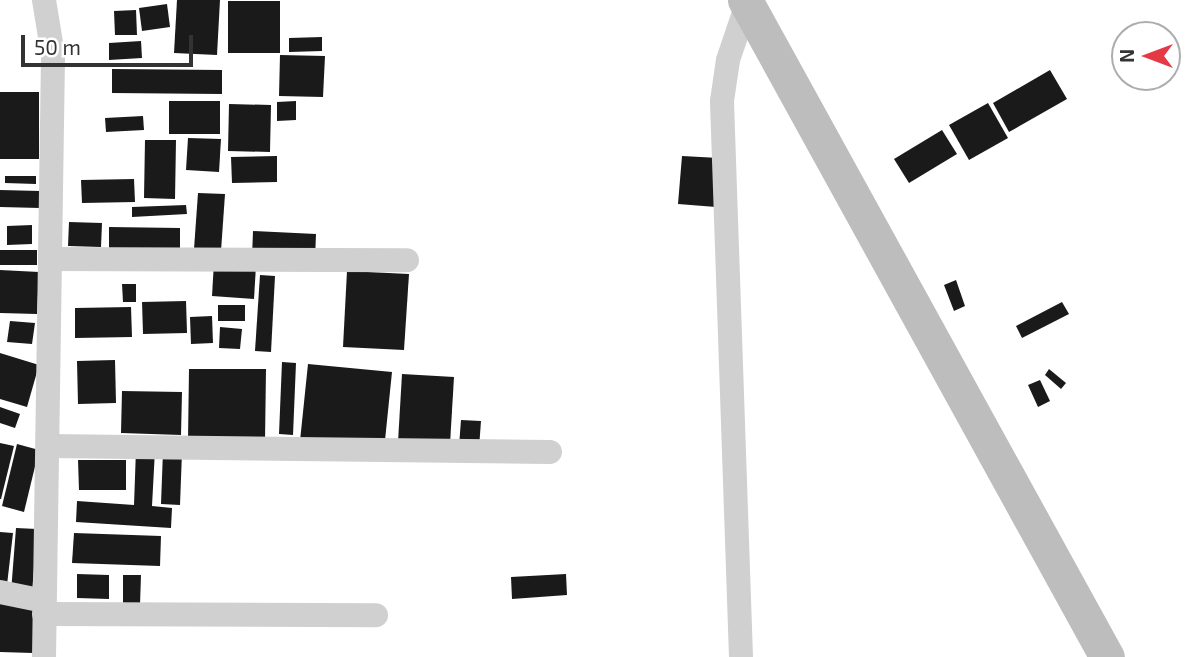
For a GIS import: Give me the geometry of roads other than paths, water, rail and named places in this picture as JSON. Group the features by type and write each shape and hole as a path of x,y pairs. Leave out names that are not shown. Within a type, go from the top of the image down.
{"street":[{"path":"44,0 53,55 44,657"},
{"path":"741,657 722,101 746,2"},
{"path":"746,2 1107,657"},
{"path":"50,259 407,260"},
{"path":"48,446 550,452"},
{"path":"0,592 44,608 376,615"}]}
